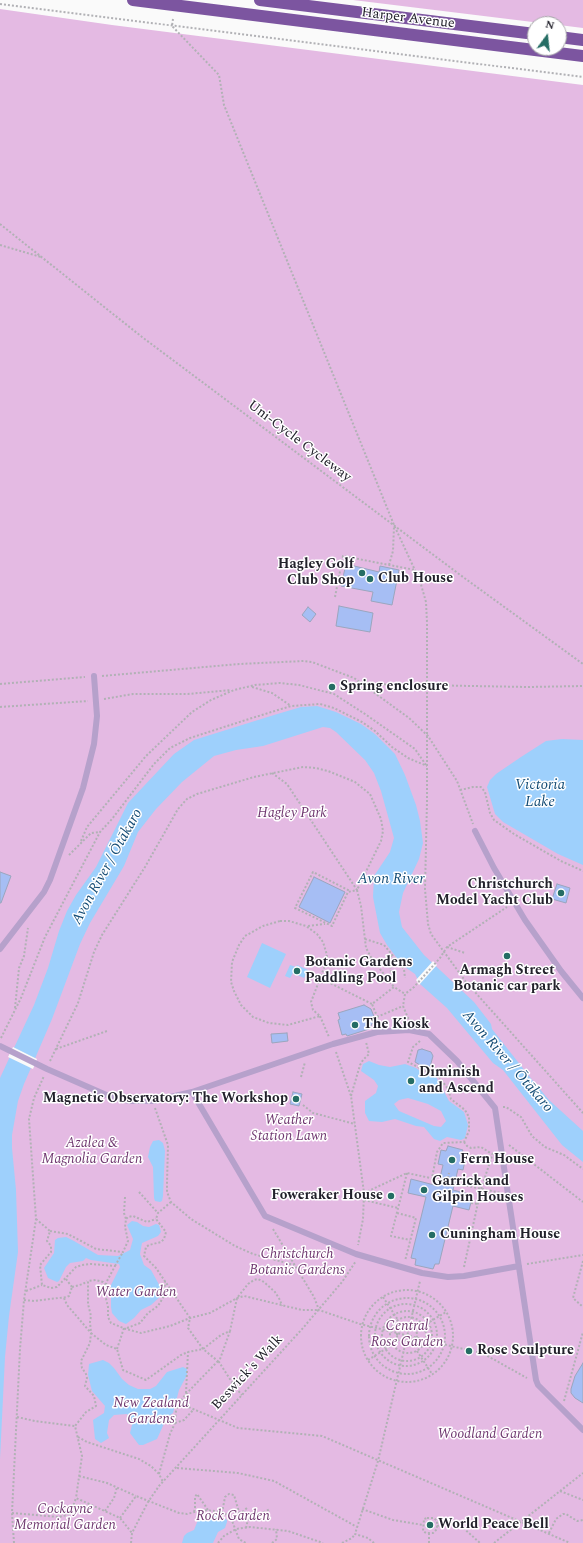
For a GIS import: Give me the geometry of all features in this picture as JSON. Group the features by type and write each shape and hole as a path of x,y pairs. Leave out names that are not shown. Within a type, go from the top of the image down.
{"main road":[{"name":"Harper Avenue","path":"133,0 583,56"},
{"name":"Harper Avenue","path":"260,0 527,33"},
{"path":"567,38 583,40"}],"lane":[{"path":"0,949 44,892 50,880 83,788 94,744 97,716 94,676"},
{"path":"475,831 494,868 525,920 583,998"},
{"path":"0,1046 47,1069 111,1097 125,1100 153,1101 192,1092 307,1053 377,1032 415,1030 429,1034 457,1061 495,1108 538,1386 583,1430"},
{"path":"192,1092 265,1216 357,1252 422,1273 448,1277 464,1276 519,1266"}],"path":[{"path":"0,4 583,78"},
{"path":"172,26 173,19"},
{"path":"172,26 219,75 224,105 394,525 420,581 426,602 426,685 428,736 426,888 428,924 431,934 453,962 466,982 583,1113"},
{"path":"0,224 43,257"},
{"name":"Uni-Cycle Cycleway","path":"0,245 43,257 142,337 463,577 583,664"},
{"path":"389,565 393,551 394,525"},
{"path":"335,597 344,556 415,570"},
{"path":"0,684 240,664 304,661 312,662 354,678 409,718 428,736 457,781 475,831"},
{"path":"0,706 96,700 133,694 188,694 234,690 250,686 280,683 298,685 334,694 415,749 427,766"},
{"path":"363,684 527,687 583,686"},
{"path":"250,686 272,693 292,706"},
{"path":"81,841 87,827 146,756 192,712 211,700 234,690"},
{"path":"0,1041 45,937 100,832 112,819 154,764 170,748 190,738 292,706 320,704 334,708 362,722 408,758 427,766"},
{"path":"14,1543 12,1513 24,1300 36,1219 29,1119 34,1098 78,1003 94,952 102,935 145,867 178,809 187,799 197,794 254,777 303,767 328,771 355,782 370,794 381,819 383,831 381,841 357,890"},
{"path":"272,773 287,784 357,890 362,906 366,948 372,959 394,987 405,994"},
{"path":"460,790 481,787 485,792 490,813 494,820 561,861 583,871"},
{"path":"65,860 81,841 91,833 100,832"},
{"path":"350,891 348,892 332,926 295,908 313,872 350,891 357,890"},
{"path":"414,1023 408,1018 403,1006 405,994 414,987 440,958 447,947 511,905"},
{"path":"320,1016 288,1026 276,1025 263,1022 253,1017 241,1005 231,982 232,962 239,945 245,936 262,926 280,921 289,921 306,926 318,934 326,951 326,964 311,1002 313,1010 320,1016 330,1041"},
{"path":"306,926 326,924"},
{"path":"14,1011 19,968 24,956 28,925"},
{"path":"365,939 384,945 404,969 405,978"},
{"path":"447,947 465,953"},
{"path":"389,980 391,974 390,958 392,955"},
{"path":"320,978 372,1004 379,1021 377,1032"},
{"path":"372,1004 394,987"},
{"path":"377,1017 403,1006"},
{"path":"56,1049 107,1031"},
{"path":"429,1034 413,1047 408,1062 428,1072 437,1074 448,1089 451,1099 465,1110 469,1117 469,1131 464,1142"},
{"path":"351,1096 360,1065 369,1054 363,1036"},
{"path":"335,1049 351,1096"},
{"path":"301,1077 307,1053"},
{"path":"437,1074 457,1061"},
{"name":"Beswick's Walk","path":"132,1533 148,1502 162,1482 177,1468 219,1419 319,1310 353,1266 356,1260 364,1193 351,1096"},
{"path":"303,1105 313,1113 355,1124"},
{"path":"154,1106 168,1145 167,1192 171,1202 191,1219 235,1246 253,1254 294,1265"},
{"path":"495,1108 506,1106 521,1117 532,1136 545,1147 564,1155 583,1168"},
{"path":"464,1271 481,1189 499,1137 583,1202"},
{"path":"464,1142 471,1148 481,1147 497,1156"},
{"path":"432,1178 437,1152 443,1143 464,1142"},
{"path":"364,1193 407,1173 503,1193"},
{"path":"407,1173 391,1236 410,1240"},
{"path":"447,1182 449,1173"},
{"path":"139,1192 158,1213"},
{"path":"125,1197 125,1227 128,1241 104,1290 110,1323 141,1334 210,1313 237,1298 244,1296 302,1310 319,1310 376,1328 484,1354 530,1380"},
{"path":"364,1200 398,1208"},
{"path":"126,1218 133,1216 147,1222 156,1218 158,1213 171,1202"},
{"path":"471,1203 478,1204"},
{"path":"397,1213 416,1218 405,1262"},
{"path":"265,1216 314,1297 319,1310"},
{"path":"156,1218 166,1232 164,1239 161,1242 146,1247 144,1256 156,1268 190,1318 188,1328 203,1349 218,1362 235,1387 242,1394"},
{"path":"36,1219 50,1231 68,1234 96,1249 123,1252"},
{"path":"42,1285 40,1265 52,1249 52,1246 47,1241 50,1231"},
{"path":"519,1266 583,1255"},
{"path":"583,1261 573,1298 583,1307"},
{"path":"26,1291 42,1285 54,1288 57,1287 76,1267 82,1265 91,1264 115,1266"},
{"path":"158,1474 170,1434 175,1423 176,1410 179,1403 218,1362 230,1331 237,1298 248,1284 258,1278 275,1292 282,1306"},
{"path":"66,1279 72,1288"},
{"path":"342,1543 352,1538 355,1534 378,1461 421,1279"},
{"path":"24,1300 34,1301 64,1298 69,1296 72,1288 88,1281 96,1280 103,1282 106,1285"},
{"path":"12,1513 59,1517 67,1515 71,1512 76,1498 82,1456 75,1426 86,1412 96,1406 94,1396 85,1386 87,1378 82,1368 81,1361 90,1343 92,1333 90,1322 91,1316 88,1304 88,1281"},
{"path":"125,1328 140,1323 148,1313 158,1306 164,1296 165,1281"},
{"path":"400,1290 418,1291 434,1299 446,1312 453,1328 452,1346 450,1353 442,1365 432,1374 425,1378 411,1381 397,1380 380,1373 368,1360 362,1342 363,1324 370,1308 383,1297 400,1290"},
{"path":"383,1297 398,1320"},
{"path":"64,1298 67,1305 92,1333 106,1345 117,1349"},
{"path":"396,1299 416,1299 430,1305 440,1316 446,1330 445,1345 438,1359 428,1368 413,1374 399,1373 389,1370 374,1356 369,1337 370,1326 379,1310 387,1303 396,1299"},
{"path":"405,1304 415,1305 424,1310 433,1320 437,1331 436,1342 431,1354 424,1361 411,1366 400,1366 391,1363 380,1352 376,1344 376,1328 384,1314 391,1309 405,1304"},
{"path":"413,1311 428,1323 431,1332 431,1341 427,1350 420,1356 410,1360 402,1360 395,1357 386,1349 382,1336 383,1329 389,1318 394,1314 413,1311"},
{"path":"423,1326 446,1312"},
{"path":"407,1317 412,1318 423,1326 426,1333 425,1340 417,1351 403,1353 392,1345 389,1336 390,1331 394,1323 398,1320 407,1317"},
{"path":"403,1326 410,1326 416,1330 417,1338 411,1345 405,1345 399,1341 398,1333 403,1326"},
{"path":"125,1328 117,1349 123,1370 146,1380 188,1352 203,1349 220,1335 230,1331"},
{"path":"562,1409 583,1332"},
{"path":"368,1360 392,1345"},
{"path":"417,1351 432,1374"},
{"path":"186,1394 188,1352"},
{"path":"179,1403 238,1428 322,1436 570,1543"},
{"path":"175,1423 184,1420 194,1409"},
{"path":"17,1417 75,1426"},
{"path":"77,1436 87,1442 139,1459 151,1466 158,1474 162,1482"},
{"path":"177,1468 238,1473 274,1481 357,1528"},
{"path":"494,1543 583,1473"},
{"path":"79,1476 107,1482 148,1502 179,1513 186,1514 208,1510 222,1513 231,1518 239,1539 246,1543"},
{"path":"104,1511 114,1498 117,1487"},
{"path":"560,1491 583,1500"},
{"path":"194,1512 195,1497 197,1494 208,1510"},
{"path":"222,1513 225,1497 229,1494 234,1495 239,1512 241,1513 247,1508"},
{"path":"120,1518 136,1496"},
{"path":"76,1498 120,1518 132,1533 131,1543"},
{"path":"246,1528 249,1515 262,1513 270,1509"},
{"path":"362,1509 393,1520 423,1525"},
{"path":"549,1534 556,1519 563,1514 566,1514 577,1521 583,1520"},
{"path":"424,1519 436,1519 437,1526 435,1532 424,1532 423,1525 424,1519"},
{"path":"437,1526 452,1524 460,1525 480,1543"},
{"path":"218,1543 224,1536 236,1529 246,1528 276,1529 295,1533 308,1539 323,1543"},
{"path":"272,1543 277,1539 276,1529"},
{"path":"429,1533 429,1543"},
{"path":"355,1534 368,1538 374,1543"}],"green space":[{"path":"353,0 583,0 583,28 567,26 567,16 527,16 527,21"},
{"name":"Hagley Park","path":"0,9 112,25 583,85 583,1543 0,1543"}],"water":[{"name":"Avon River","path":"317,706 336,712 361,724 375,734 395,754 405,775 416,805 423,843 419,859 403,893 399,912 402,927 424,955 474,1002 491,1024 492,1029 549,1100 583,1131 583,1162 562,1145 503,1070 493,1063 447,1008 420,984 415,974 402,965 380,933 373,897 374,876 390,852 394,838 381,791 374,773 365,760 336,732 330,728 323,727 263,746 236,750 214,756 182,782 156,809 138,832 124,866 90,923 80,944 52,1019 18,1101 12,1135 12,1148 16,1190 18,1252 5,1357 0,1459 0,1078 34,1005 67,911 76,895 96,867 128,803 174,754 194,740 301,707"},
{"name":"Victoria Lake","path":"562,739 583,740 583,865 558,854 503,822 495,814 487,787 490,780 496,774 546,741"},
{"path":"262,943 286,954 270,988 247,977"},
{"name":"Botanic Gardens Paddling Pool","path":"290,965 296,967 297,965 308,970 304,978 293,973 290,978 285,976"},
{"path":"369,1061 390,1067 405,1064 416,1068 425,1074 431,1076 435,1075 449,1101 464,1112 468,1125 465,1138 461,1140 447,1137 440,1141 434,1139 424,1127 395,1119 382,1122 369,1121 365,1113 365,1101 376,1093 378,1086 374,1080 361,1071 363,1064","holes":["408,1098 428,1104 441,1111 446,1121 441,1127 434,1126 399,1111 394,1104 399,1100"]},
{"path":"159,1140 163,1143 165,1151 163,1196 162,1201 160,1202 155,1201 154,1198 153,1167 148,1157 153,1141"},
{"path":"132,1221 149,1227 156,1224 159,1225 161,1232 158,1236 142,1243 140,1254 144,1265 151,1270 162,1290 162,1295 151,1305 141,1310 126,1324 119,1321 112,1313 111,1307 111,1285 120,1267 119,1264 86,1258 83,1261 70,1263 57,1282 48,1278 44,1268 54,1253 55,1240 58,1238 66,1237 98,1255 118,1256 130,1250 133,1239 127,1225"},
{"path":"103,1360 109,1363 129,1385 138,1389 150,1389 156,1386 167,1372 183,1367 187,1369 187,1375 179,1390 173,1413 167,1417 157,1439 143,1445 139,1445 130,1433 133,1421 127,1414 114,1415 109,1420 107,1433 109,1438 101,1443 95,1439 93,1420 104,1413 105,1406 92,1391 88,1375 89,1364"},
{"path":"211,1514 218,1515 227,1520 225,1528 218,1532 213,1543 182,1543 184,1536 194,1530 198,1520 201,1517"}],"pier":[{"path":"433,961 437,965 419,985 416,980"},
{"path":"13,1047 37,1059 33,1069 8,1057"}],"building":[{"name":"Club House","path":"346,564 379,572 380,566 399,570 392,605 371,601 373,592 341,586"},
{"path":"339,606 373,613 370,632 336,626"},
{"path":"308,607 316,614 310,622 302,615"},
{"path":"0,872 11,876 1,903 0,903"},
{"path":"314,877 345,892 330,923 299,907"},
{"name":"Christchurch Model Yacht Club","path":"557,884 570,888 566,903 552,899"},
{"name":"The Kiosk","path":"364,1005 371,1009 375,1019 369,1029 347,1036 346,1034 342,1035 338,1020 340,1019 338,1013"},
{"path":"287,1033 288,1041 272,1043 271,1034"},
{"path":"422,1049 431,1052 433,1056 430,1067 420,1065 415,1062 418,1050"},
{"name":"Magnetic Observatory: The Workshop","path":"293,1092 302,1094 299,1106 290,1104"},
{"path":"448,1146 463,1150 461,1154 466,1156 463,1170 458,1169 453,1190 473,1195 469,1210 453,1206 439,1264 435,1264 433,1269 415,1265 416,1259 411,1258 426,1197 408,1193 411,1179 438,1186 443,1165 438,1164 441,1150 446,1151"},
{"path":"583,1363 583,1403 575,1398 571,1393 571,1389 575,1376"}],"place":[{"name":"Hagley Golf Club Shop","path":"362,573"},
{"name":"Club House","path":"370,579"},
{"name":"Spring enclosure","path":"332,687"},
{"name":"Christchurch Model Yacht Club","path":"561,893"},
{"name":"Armagh Street Botanic car park","path":"507,956"},
{"name":"Botanic Gardens Paddling Pool","path":"297,971"},
{"name":"The Kiosk","path":"355,1025"},
{"name":"Diminish and Ascend","path":"411,1081"},
{"name":"Magnetic Observatory: The Workshop","path":"296,1099"},
{"name":"Fern House","path":"452,1160"},
{"name":"Garrick and Gilpin Houses","path":"424,1190"},
{"name":"Foweraker House","path":"391,1196"},
{"name":"Cuningham House","path":"432,1235"},
{"name":"Rose Sculpture","path":"469,1351"},
{"name":"World Peace Bell","path":"430,1525"}],"water label":[{"name":"Avon River / Ōtākaro","path":"108,867"},
{"name":"Avon River / Ōtākaro","path":"507,1062"}],"park label":[{"name":"Weather Station Lawn","path":"289,1130"},
{"name":"Azalea & Magnolia Garden","path":"92,1152"},
{"name":"Christchurch Botanic Gardens","path":"297,1264"},
{"name":"Water Garden","path":"136,1293"},
{"name":"Central Rose Garden","path":"407,1336"},
{"name":"New Zealand Gardens","path":"151,1412"},
{"name":"Woodland Garden","path":"490,1435"},
{"name":"Rock Garden","path":"233,1517"},
{"name":"Cockayne Memorial Garden","path":"65,1518"}]}
